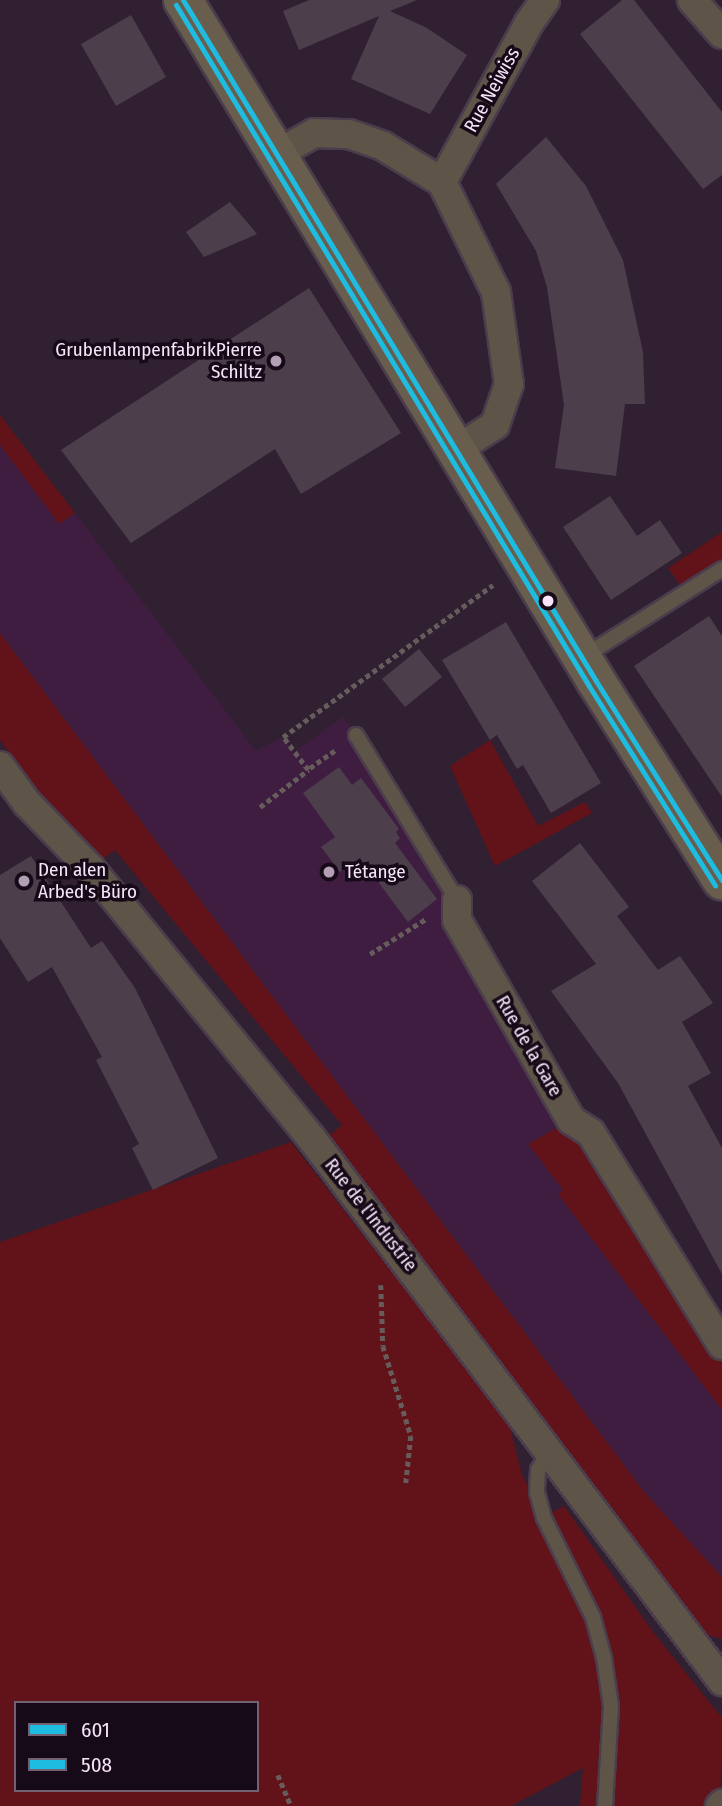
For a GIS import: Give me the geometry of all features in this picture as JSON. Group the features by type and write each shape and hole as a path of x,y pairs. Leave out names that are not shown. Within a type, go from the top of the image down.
{"main road":[{"path":"183,0 274,156 457,449 582,658 722,880"}],"street":[{"name":"Rue Neiwiss","path":"442,182 529,23 545,0"},
{"path":"692,0 722,34"},
{"path":"274,156 314,133 349,134 383,146 442,182 496,292 509,384 495,425 457,449"},
{"name":"Rue de l'Industrie","path":"0,766 27,803 91,869 388,1236 722,1681"},
{"name":"Rue de la Gare","path":"457,906 457,920 571,1120 591,1133 722,1345"}],"lane":[{"path":"582,658 722,569"},
{"name":"Rue de la Gare","path":"356,736 457,906"},
{"path":"549,1451 538,1470 541,1505 593,1617 604,1658 611,1706 605,1806"}],"path":[{"path":"308,770 283,737 524,561"},
{"path":"260,807 356,736"},
{"path":"370,954 413,925 457,906"},
{"path":"388,1236 380,1292 383,1346 411,1436 406,1483"},
{"path":"278,1775 291,1806"}],"shaded area":[{"path":"0,415 75,513 59,524 0,445"},
{"path":"0,445 59,524 75,513 256,751 283,737 294,752 343,717 356,735 457,900 571,1120 528,1144 563,1190 558,1194 722,1410 722,1577 645,1493 0,633"},
{"path":"722,532 722,569 686,593 668,568"},
{"path":"0,633 645,1493 722,1577 722,1639 708,1635 329,1136 342,1125 115,850 102,860 39,794 0,740"},
{"path":"490,740 538,826 585,802 592,813 495,866 450,766"},
{"path":"571,1120 722,1348 722,1410 558,1194 563,1190 528,1144"},
{"path":"291,1142 509,1424 522,1475 544,1517 564,1506 653,1632 722,1718 720,1806 580,1806 583,1768 511,1806 0,1806 0,1242"}],"building":[{"path":"309,0 417,0 390,11 427,28 467,55 430,114 351,79 379,16 299,50 283,11"},
{"path":"622,0 634,0 722,112 722,175 703,189 580,34"},
{"path":"131,15 166,77 116,106 81,44"},
{"path":"546,137 586,186 623,260 643,352 645,404 625,404 616,476 555,468 564,405 547,287 536,251 496,184"},
{"path":"230,202 257,234 204,257 186,232"},
{"name":"GrubenlampenfabrikPierre Schiltz","path":"309,288 401,433 301,494 275,449 131,543 61,450"},
{"path":"610,496 637,536 660,520 682,553 611,600 563,527"},
{"path":"709,616 722,636 722,797 634,666"},
{"path":"506,622 601,783 551,813 523,765 517,769 497,735 490,740 442,660"},
{"path":"419,649 442,677 405,707 382,679"},
{"path":"339,767 352,785 361,778 399,829 396,832 400,838 395,843 437,899 408,922 373,875 364,882 351,864 340,872 321,847 335,837 303,793"},
{"path":"580,843 629,907 617,916 658,970 680,956 713,1003 682,1022 711,1073 688,1086 722,1148 722,1274 618,1083 551,991 596,964 532,881"},
{"path":"31,856 91,948 102,941 135,988 218,1158 153,1190 132,1148 139,1144 96,1060 102,1057 52,967 28,982 0,938 0,875"}],"transit line":[{"name":"601","path":"183,0 596,681 722,880"},
{"name":"508","path":"176,5 589,686 715,885"}],"place":[{"name":"GrubenlampenfabrikPierre Schiltz","path":"276,361"},
{"name":"Tétange","path":"329,872"},
{"name":"Den alen Arbed's Büro","path":"24,881"}]}
